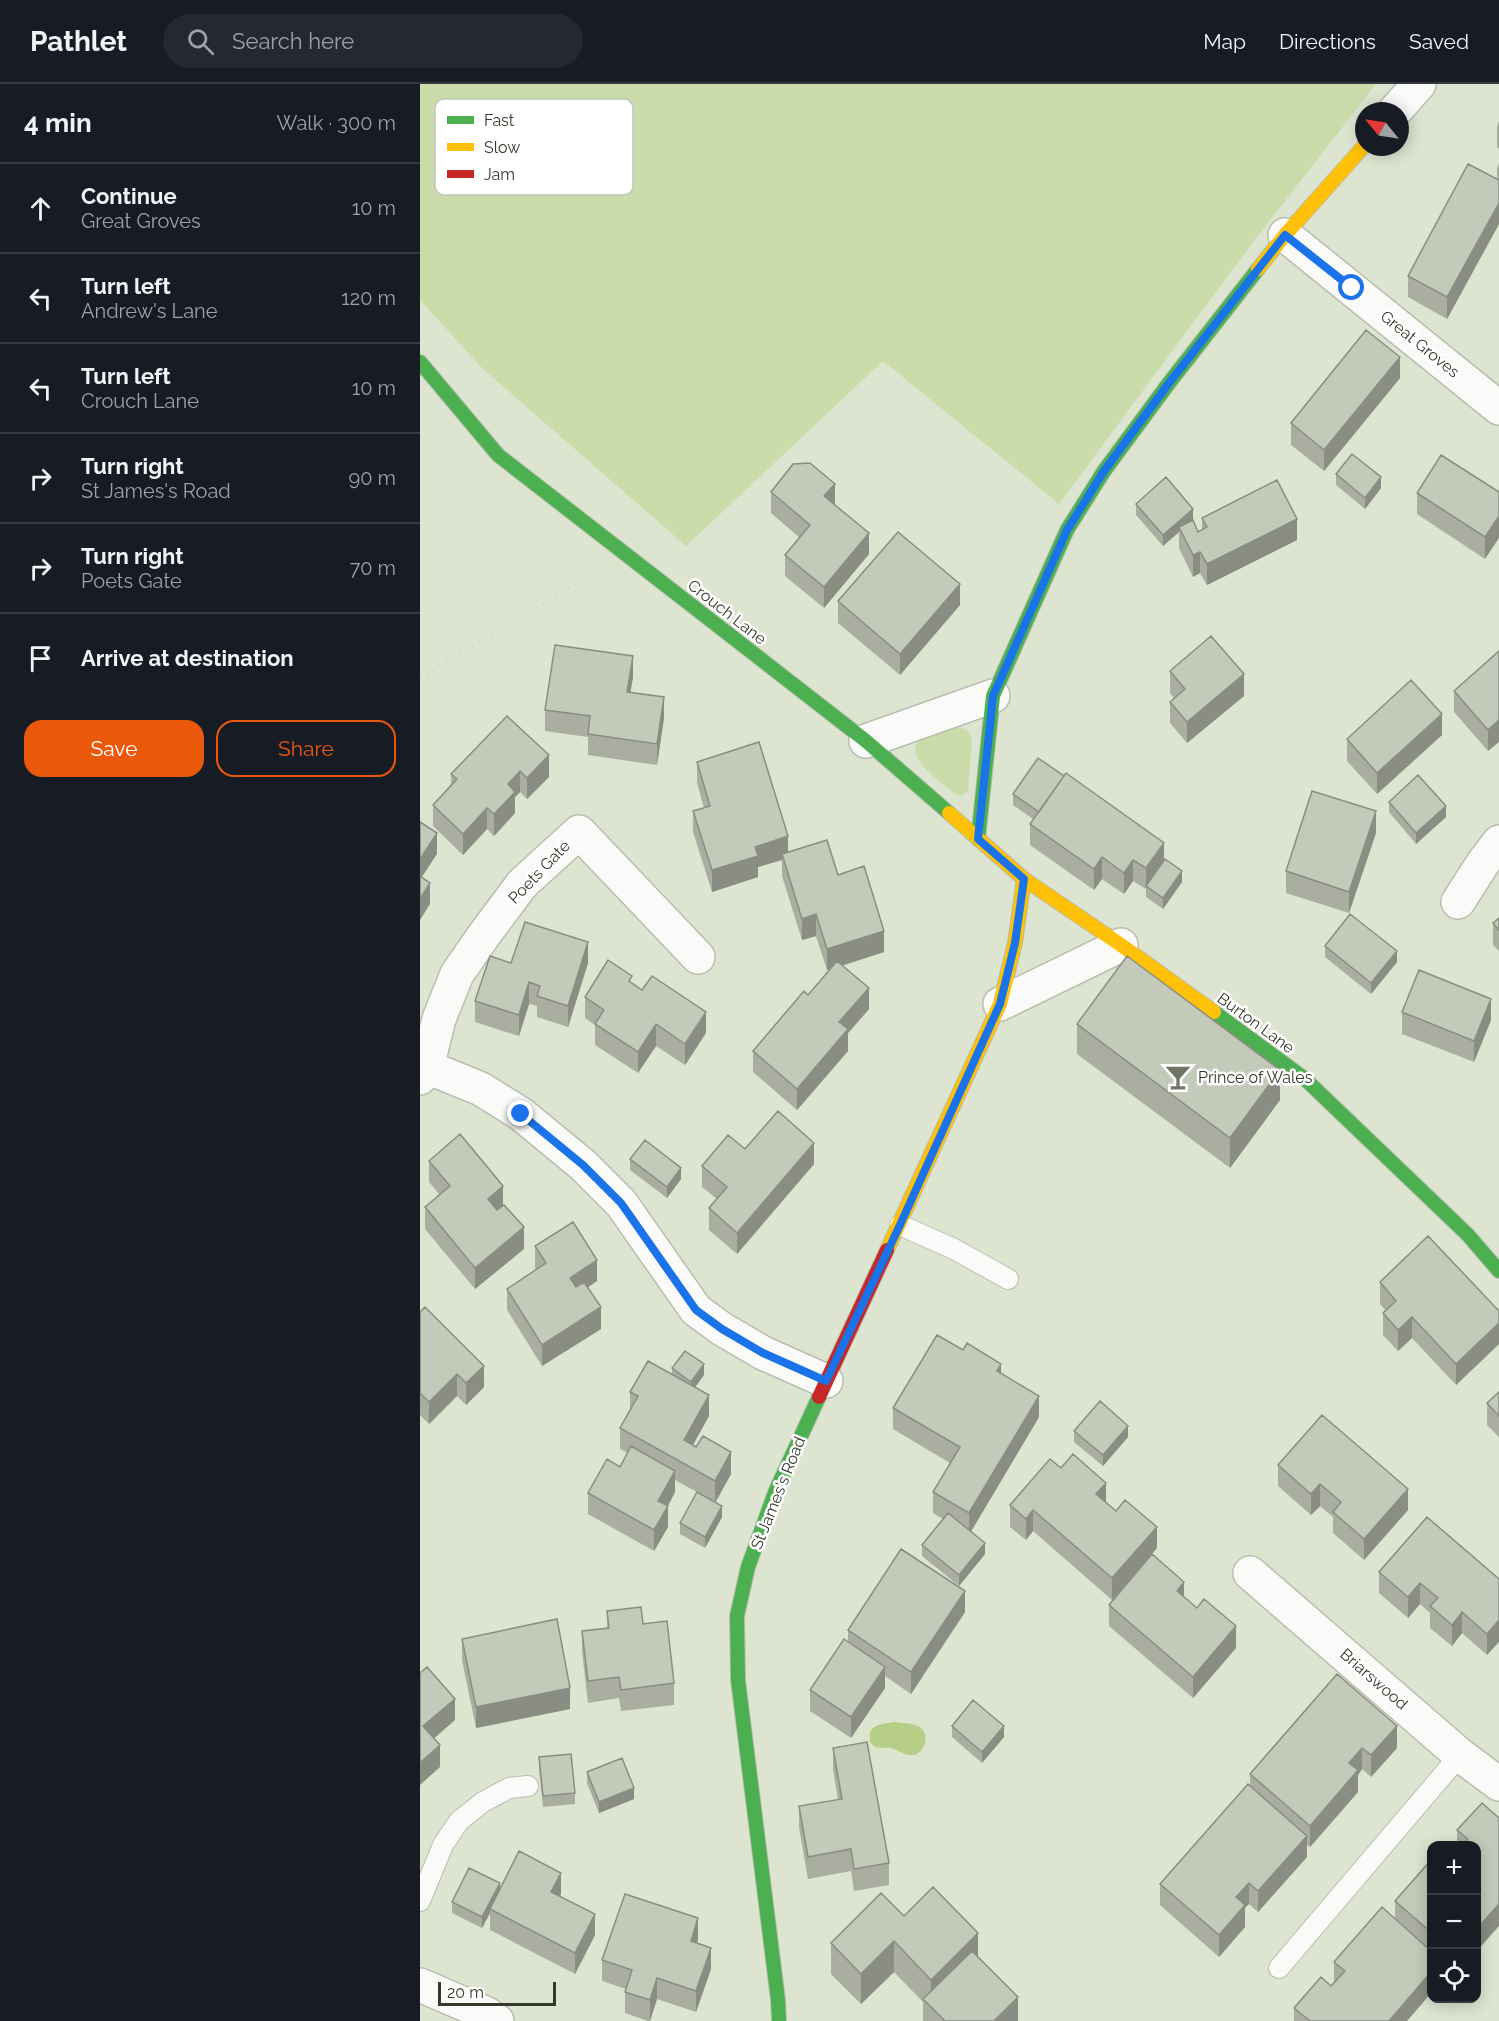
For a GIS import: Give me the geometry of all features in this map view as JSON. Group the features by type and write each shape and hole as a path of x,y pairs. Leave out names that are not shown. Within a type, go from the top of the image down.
{"street":[{"path":"1403,102 1419,84"},
{"path":"978,839 993,696 1067,530 1104,471 1169,383 1285,235 1355,156"},
{"name":"Great Groves","path":"1285,235 1499,408"},
{"name":"Crouch Lane","path":"420,362 498,455 866,741 1024,879"},
{"path":"866,741 993,696"},
{"name":"Poets Gate","path":"699,957 579,832 522,884 457,974 439,1019 423,1072 481,1089 521,1114 583,1165 621,1203 696,1310 722,1329 763,1353 826,1381"},
{"path":"1458,902 1499,842"},
{"name":"Burton Lane","path":"1024,879 1121,945 1305,1079 1468,1235 1499,1271"},
{"name":"St James's Road","path":"779,2021 738,1680 737,1616 748,1567 776,1490 1000,1004 1015,943 1024,879"},
{"path":"1000,1004 1121,945"},
{"name":"Briarswood","path":"1250,1573 1460,1755 1499,1784"},
{"path":"420,1985 487,2014 497,2021"}],"lane":[{"path":"900,1225 954,1249 1008,1280"},
{"path":"1279,1968 1460,1755"},
{"path":"420,1901 443,1845 459,1821 483,1802 509,1788 528,1786"}],"path":[{"path":"420,678 625,554"}],"shaded area":[{"path":"420,84 1376,84 1362,102 1355,102 1355,111 1253,242 1059,504 883,361 686,546 483,369 420,300"},
{"path":"957,727 967,731 972,739 968,791 961,796 942,784 924,768 915,751 917,743 925,736"},
{"path":"894,1722 912,1724 924,1731 926,1739 921,1751 908,1755 888,1747 878,1748 872,1744 870,1733 874,1727"}],"building":[{"path":"1468,164 1499,180 1499,203 1447,297 1408,276"},
{"path":"1366,330 1400,357 1324,450 1291,423"},
{"path":"1352,454 1381,477 1365,498 1336,474"},
{"path":"1441,455 1499,492 1499,516 1485,537 1417,493"},
{"path":"810,463 835,484 824,496 869,533 824,587 785,555 810,525 771,492 793,464"},
{"path":"1166,477 1193,509 1163,535 1136,504"},
{"path":"1277,480 1297,519 1207,564 1200,552 1193,555 1179,527 1193,520 1198,532 1207,527 1202,518"},
{"path":"898,532 960,584 900,654 838,601"},
{"path":"1211,636 1244,674 1187,722 1170,702 1185,689 1170,671"},
{"path":"555,645 633,656 627,692 664,697 657,744 588,734 590,716 545,710"},
{"path":"1499,651 1499,720 1488,730 1454,691"},
{"path":"1411,680 1442,714 1377,773 1347,739"},
{"path":"507,716 549,755 527,778 520,771 508,784 515,792 494,814 487,808 463,834 433,805 457,779 451,774"},
{"path":"759,742 788,836 755,847 758,856 712,870 693,811 710,806 697,762"},
{"path":"1038,758 1064,776 1039,812 1013,794"},
{"path":"1066,773 1164,843 1146,868 1133,860 1124,873 1102,857 1094,869 1030,824"},
{"path":"1418,775 1446,806 1416,833 1389,802"},
{"path":"1312,791 1376,811 1349,892 1286,871"},
{"path":"420,822 437,833 420,859"},
{"path":"827,840 838,875 864,866 884,931 827,949 816,914 802,919 782,854"},
{"path":"1165,859 1182,871 1163,898 1146,886"},
{"path":"420,876 430,883 420,899"},
{"path":"1350,914 1397,951 1371,983 1325,946"},
{"path":"1499,918 1499,930 1493,923"},
{"path":"525,922 588,942 568,1006 537,996 540,986 529,982 519,1015 475,1001 490,956 511,963"},
{"name":"Prince of Wales","path":"1127,956 1280,1070 1230,1138 1077,1024"},
{"path":"608,960 632,976 629,981 642,990 652,976 706,1012 685,1044 656,1024 638,1052 595,1024 604,1010 585,997"},
{"path":"837,961 869,988 839,1022 848,1029 797,1089 753,1051 804,991 808,995"},
{"path":"1419,970 1491,999 1474,1041 1402,1012"},
{"path":"778,1111 814,1143 737,1233 709,1208 727,1187 702,1166 728,1135 745,1149"},
{"path":"460,1134 503,1186 488,1199 497,1210 504,1205 524,1227 475,1268 425,1207 450,1186 429,1161"},
{"path":"645,1140 681,1168 667,1187 630,1159"},
{"path":"573,1222 597,1260 570,1278 576,1287 584,1282 601,1307 542,1345 507,1289 546,1263 535,1246"},
{"path":"1428,1236 1499,1311 1499,1323 1456,1364 1412,1317 1398,1330 1383,1313 1396,1301 1380,1282"},
{"path":"425,1307 484,1366 466,1383 457,1374 429,1402 420,1393 420,1312"},
{"path":"937,1335 963,1350 967,1343 1001,1364 997,1371 1039,1396 969,1513 933,1492 960,1447 893,1408"},
{"path":"685,1351 704,1364 691,1382 672,1368"},
{"path":"648,1361 709,1395 684,1440 696,1447 703,1436 731,1452 715,1481 620,1428 638,1396 630,1392"},
{"path":"1499,1392 1499,1416 1487,1403"},
{"path":"1100,1401 1128,1426 1103,1455 1074,1431"},
{"path":"1322,1415 1408,1489 1364,1539 1333,1512 1341,1502 1320,1484 1311,1494 1278,1465"},
{"path":"631,1446 675,1471 658,1501 668,1506 654,1530 588,1493 607,1459 620,1467"},
{"path":"1073,1454 1106,1483 1096,1494 1116,1511 1125,1500 1157,1527 1112,1578 1033,1510 1026,1519 1010,1505 1050,1459 1061,1468"},
{"path":"697,1492 722,1506 705,1537 680,1523"},
{"path":"948,1513 985,1543 959,1575 922,1545"},
{"path":"1427,1517 1499,1579 1499,1620 1487,1634 1462,1612 1452,1625 1430,1606 1438,1598 1420,1583 1408,1597 1379,1572"},
{"path":"901,1549 965,1591 911,1672 848,1630"},
{"path":"1152,1554 1184,1582 1177,1591 1197,1608 1204,1599 1236,1626 1193,1677 1109,1605"},
{"path":"641,1607 643,1624 667,1621 674,1683 621,1690 619,1677 588,1681 582,1631 609,1628 607,1611"},
{"path":"557,1619 570,1688 476,1707 462,1639"},
{"path":"844,1639 885,1667 851,1717 810,1690"},
{"path":"427,1667 455,1699 423,1726 440,1745 420,1763 420,1673"},
{"path":"1337,1674 1397,1726 1371,1755 1362,1748 1349,1763 1358,1770 1310,1826 1250,1774"},
{"path":"973,1700 1004,1726 982,1752 952,1726"},
{"path":"867,1742 889,1863 854,1869 851,1849 808,1857 799,1806 842,1799 833,1748"},
{"path":"571,1754 575,1793 543,1796 539,1757"},
{"path":"622,1758 634,1788 599,1802 587,1772"},
{"path":"1248,1784 1307,1836 1258,1891 1249,1883 1236,1897 1245,1905 1219,1935 1160,1884"},
{"path":"1482,1803 1499,1818 1499,1904 1481,1924 1481,1841 1466,1841 1468,1839 1457,1830"},
{"path":"519,1851 561,1873 551,1892 595,1914 575,1953 490,1909"},
{"path":"1427,1865 1427,1929 1395,1901"},
{"path":"469,1868 500,1883 482,1917 452,1902"},
{"path":"933,1887 978,1933 931,1980 894,1941 861,1974 831,1943 881,1893 904,1916"},
{"path":"625,1894 698,1918 691,1941 711,1948 696,1991 657,1978 650,2000 625,1992 632,1970 602,1960"},
{"path":"1382,1907 1427,1947 1427,1977 1389,2021 1310,2021 1294,2008 1321,1977 1331,1986 1345,1971 1334,1962"},
{"path":"972,1951 1018,1997 996,2021 945,2021 923,1999"}],"traffic: fast":[{"path":"978,839 993,696 1067,530 1104,471 1258,269"},
{"path":"420,362 498,455 866,741 949,813"},
{"path":"1214,1012 1305,1079 1468,1235 1499,1271"},
{"path":"779,2021 738,1680 737,1616 748,1567 776,1490 819,1397"}],"traffic: slow":[{"path":"1258,269 1355,156"},
{"path":"949,813 1024,879 1214,1012"},
{"path":"887,1250 1000,1004 1015,943 1024,879"}],"traffic: jam":[{"path":"819,1397 887,1250"}],"place":[{"name":"Prince of Wales","path":"1178,1077"}],"route":[{"path":"521,1114 583,1165 621,1203 696,1310 722,1329 763,1353 826,1381 900,1225 1000,1004 1015,943 1024,879 978,839 993,696 1067,530 1104,471 1169,383 1285,235 1352,288"}]}
